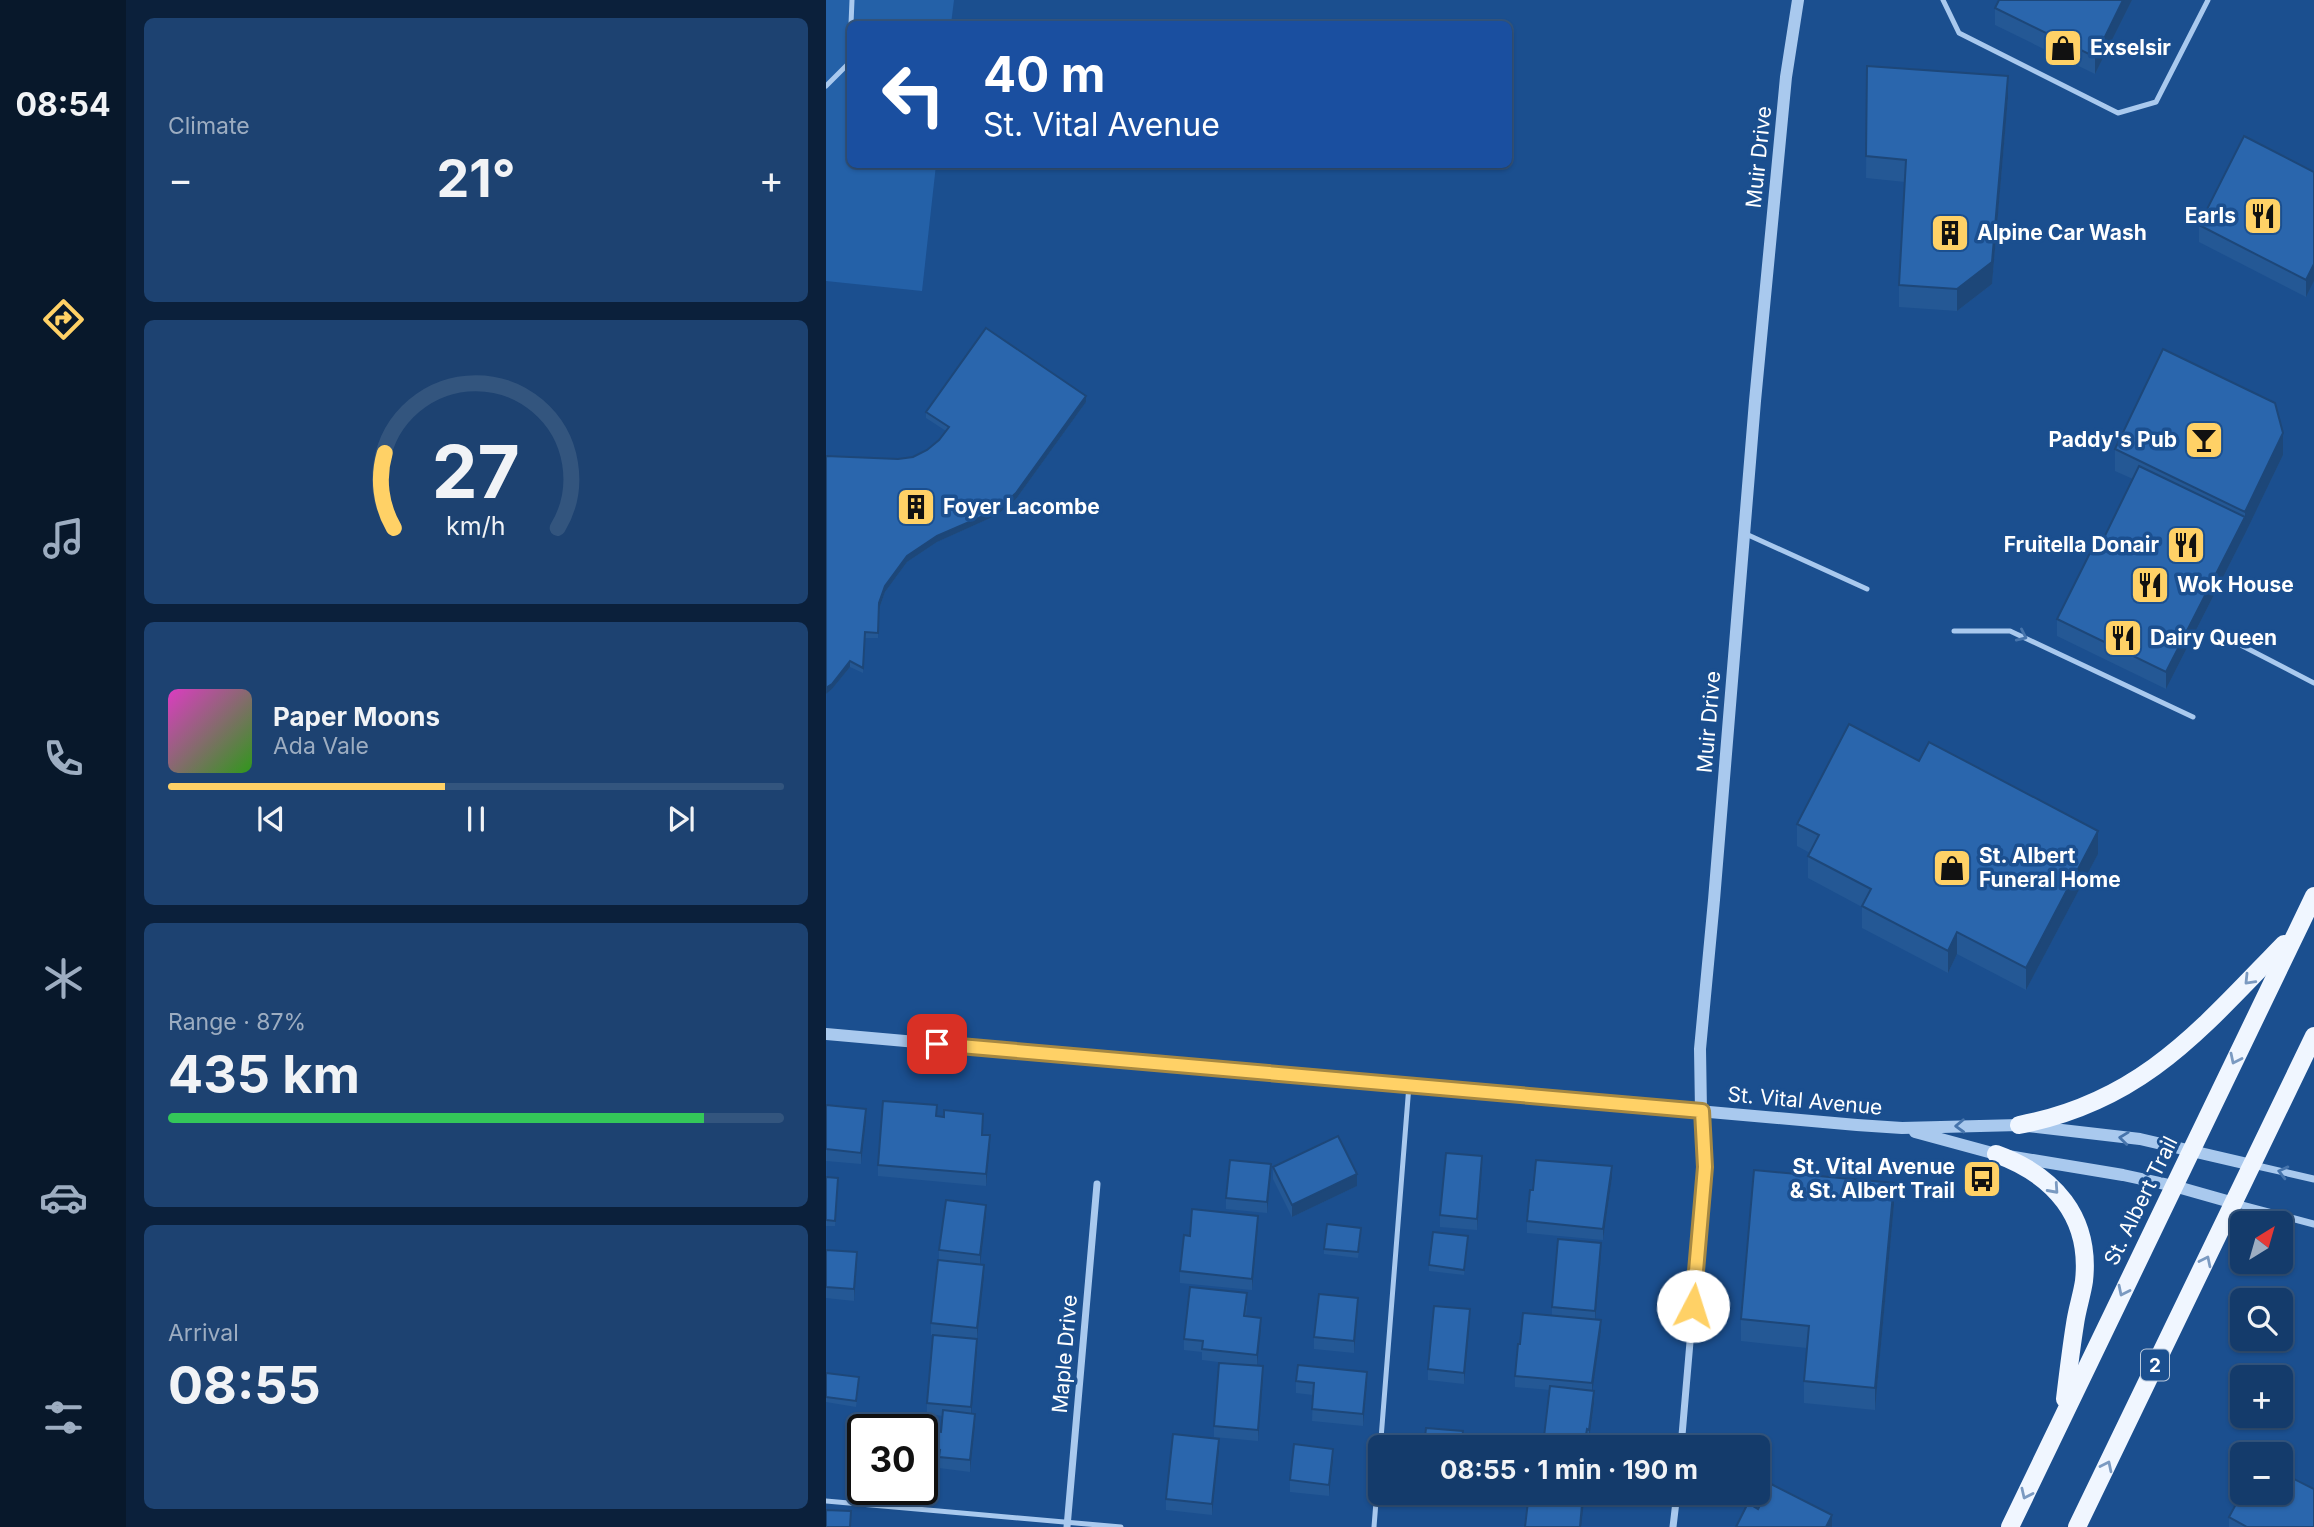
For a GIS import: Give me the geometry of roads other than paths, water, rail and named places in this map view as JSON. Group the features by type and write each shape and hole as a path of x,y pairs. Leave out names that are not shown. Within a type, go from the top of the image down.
{"main road":[{"name":"St. Albert Trail","path":"2010,1527 2314,896"},
{"path":"2019,1125 2054,1119 2085,1108 2145,1076 2203,1028 2297,932"},
{"name":"2","path":"2077,1527 2314,1036"},
{"path":"1996,1154 2035,1171 2051,1184 2074,1218 2082,1239 2084,1283 2075,1324 2062,1416"}],"street":[{"name":"Muir Drive","path":"1682,1435 1705,1167 1700,1049 1755,401 1786,76 1798,0"},
{"name":"St. Vital Avenue","path":"826,1034 1902,1128 2019,1125 2140,1139 2252,1165"},
{"name":"St. Vital Avenue","path":"1902,1128 1996,1154 2174,1186 2234,1203"},
{"path":"2252,1165 2314,1180"},
{"name":"Maple Drive","path":"1068,1525 1097,1184"},
{"path":"2234,1203 2314,1224"},
{"path":"1673,1527 1676,1505"}],"lane":[{"path":"851,21 852,0"},
{"path":"1943,0 1959,33 2118,113 2156,102 2208,0"},
{"path":"826,86 847,65"},
{"path":"1745,533 1867,589"},
{"path":"1955,631 2010,631 2193,717"},
{"path":"2230,639 2314,683"},
{"path":"1374,1527 1409,1085"},
{"path":"826,1501 1068,1525 1121,1527"}],"place":[{"name":"Exselsir","path":"2063,48"},
{"name":"Earls","path":"2263,216"},
{"name":"Alpine Car Wash","path":"1950,233"},
{"name":"Paddy's Pub","path":"2204,440"},
{"name":"Foyer Lacombe","path":"916,507"},
{"name":"Fruitella Donair","path":"2186,545"},
{"name":"Wok House","path":"2150,585"},
{"name":"Dairy Queen","path":"2123,638"},
{"name":"St. Albert Funeral Home","path":"1952,868"},
{"name":"St. Vital Avenue & St. Albert Trail","path":"1982,1179"}]}
